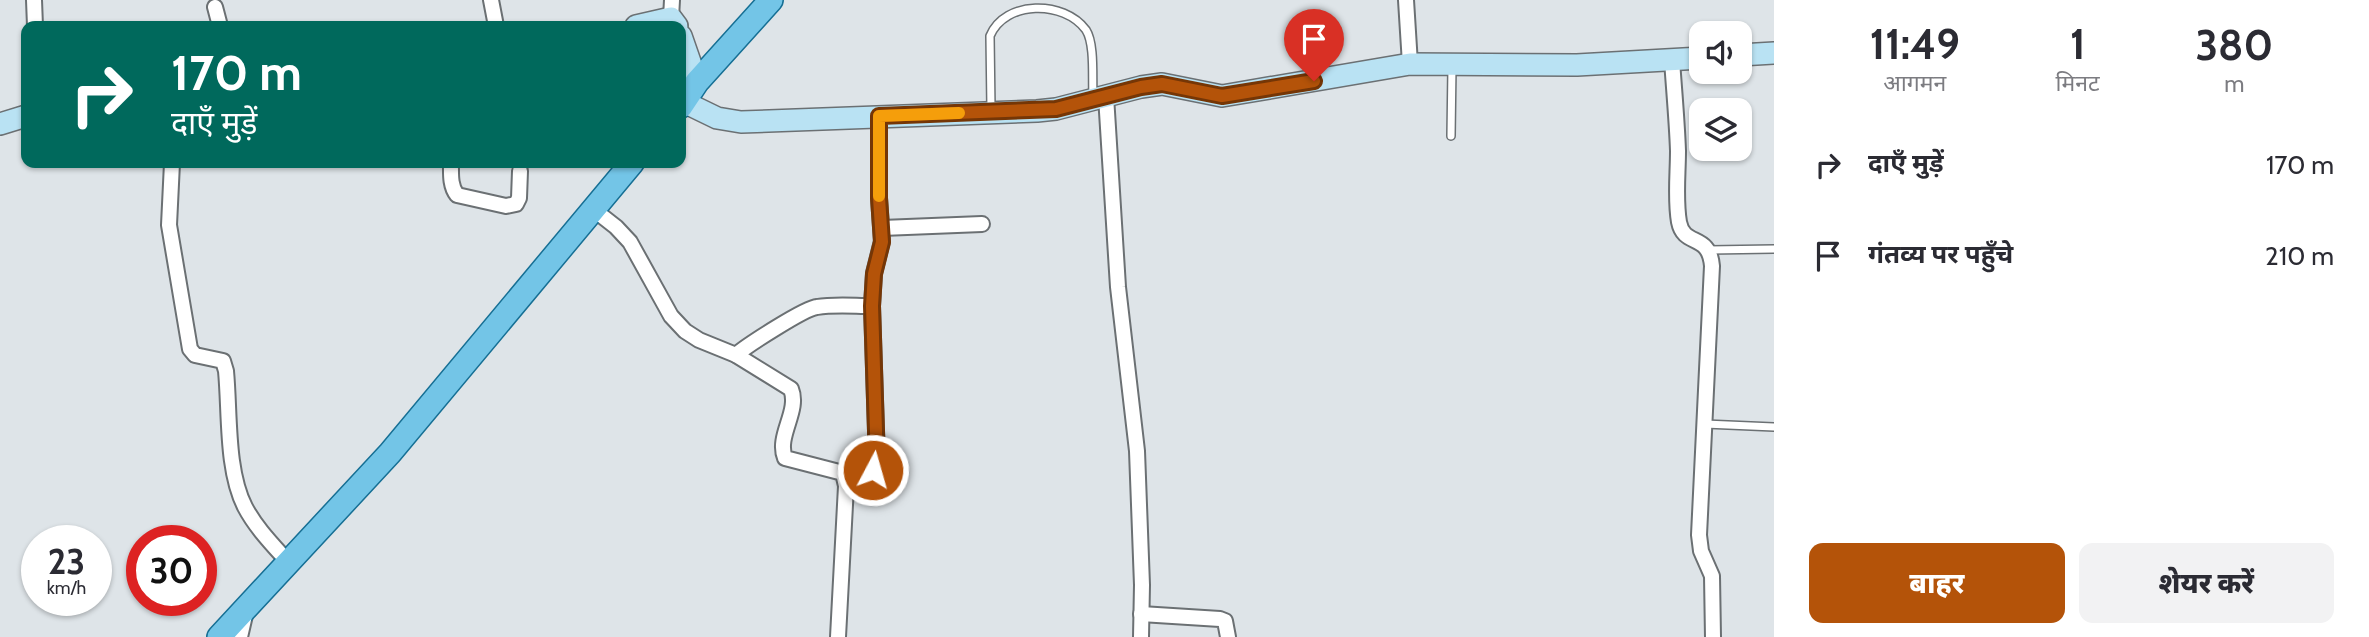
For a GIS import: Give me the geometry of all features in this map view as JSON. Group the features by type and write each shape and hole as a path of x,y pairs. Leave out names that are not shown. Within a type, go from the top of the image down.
{"main road":[{"path":"686,98 697,82 771,0"},
{"path":"219,637 390,453 628,168"}],"street":[{"path":"34,0 35,21"},
{"path":"491,0 495,21"},
{"path":"1406,0 1410,64"},
{"path":"215,7 219,21"},
{"path":"686,51 697,82"},
{"path":"1752,54 1774,53"},
{"path":"686,106 718,118 741,122 1056,109 1162,84 1222,96 1410,64 1577,65 1689,59"},
{"path":"1672,60 1678,148 1679,220 1687,236 1709,250 1712,266 1699,535 1701,551 1712,576 1713,637"},
{"path":"1100,97 1136,451 1141,637"},
{"path":"593,209 630,242 671,316 685,331 699,340 736,355 791,388 793,401 783,446 785,458 843,473 873,470 877,462 872,306 874,274 882,242 879,116"},
{"path":"0,124 21,118"},
{"path":"172,168 169,225 190,349 195,355 223,361 226,371 232,462 237,486 244,506 256,525 289,563"},
{"path":"450,168 451,181 457,195 506,206 516,204 519,198 520,171"},
{"path":"882,228 982,224"},
{"path":"736,355 750,343 783,326 807,309 872,306"},
{"path":"838,637 846,486 843,473"},
{"path":"240,637 246,610"},
{"path":"1141,614 1225,621 1228,637"}],"lane":[{"path":"991,111 990,36 994,26 1030,4 1062,12 1078,21 1088,32 1100,97"},
{"path":"1451,136 1452,63"},
{"path":"1709,250 1774,249"},
{"path":"1703,424 1774,427"}],"slow traffic":[{"path":"879,196 879,116 959,113"}],"route":[{"path":"873,470 877,462 872,306 874,274 882,242 879,116 1056,109 1162,84 1222,96 1314,81"}]}
